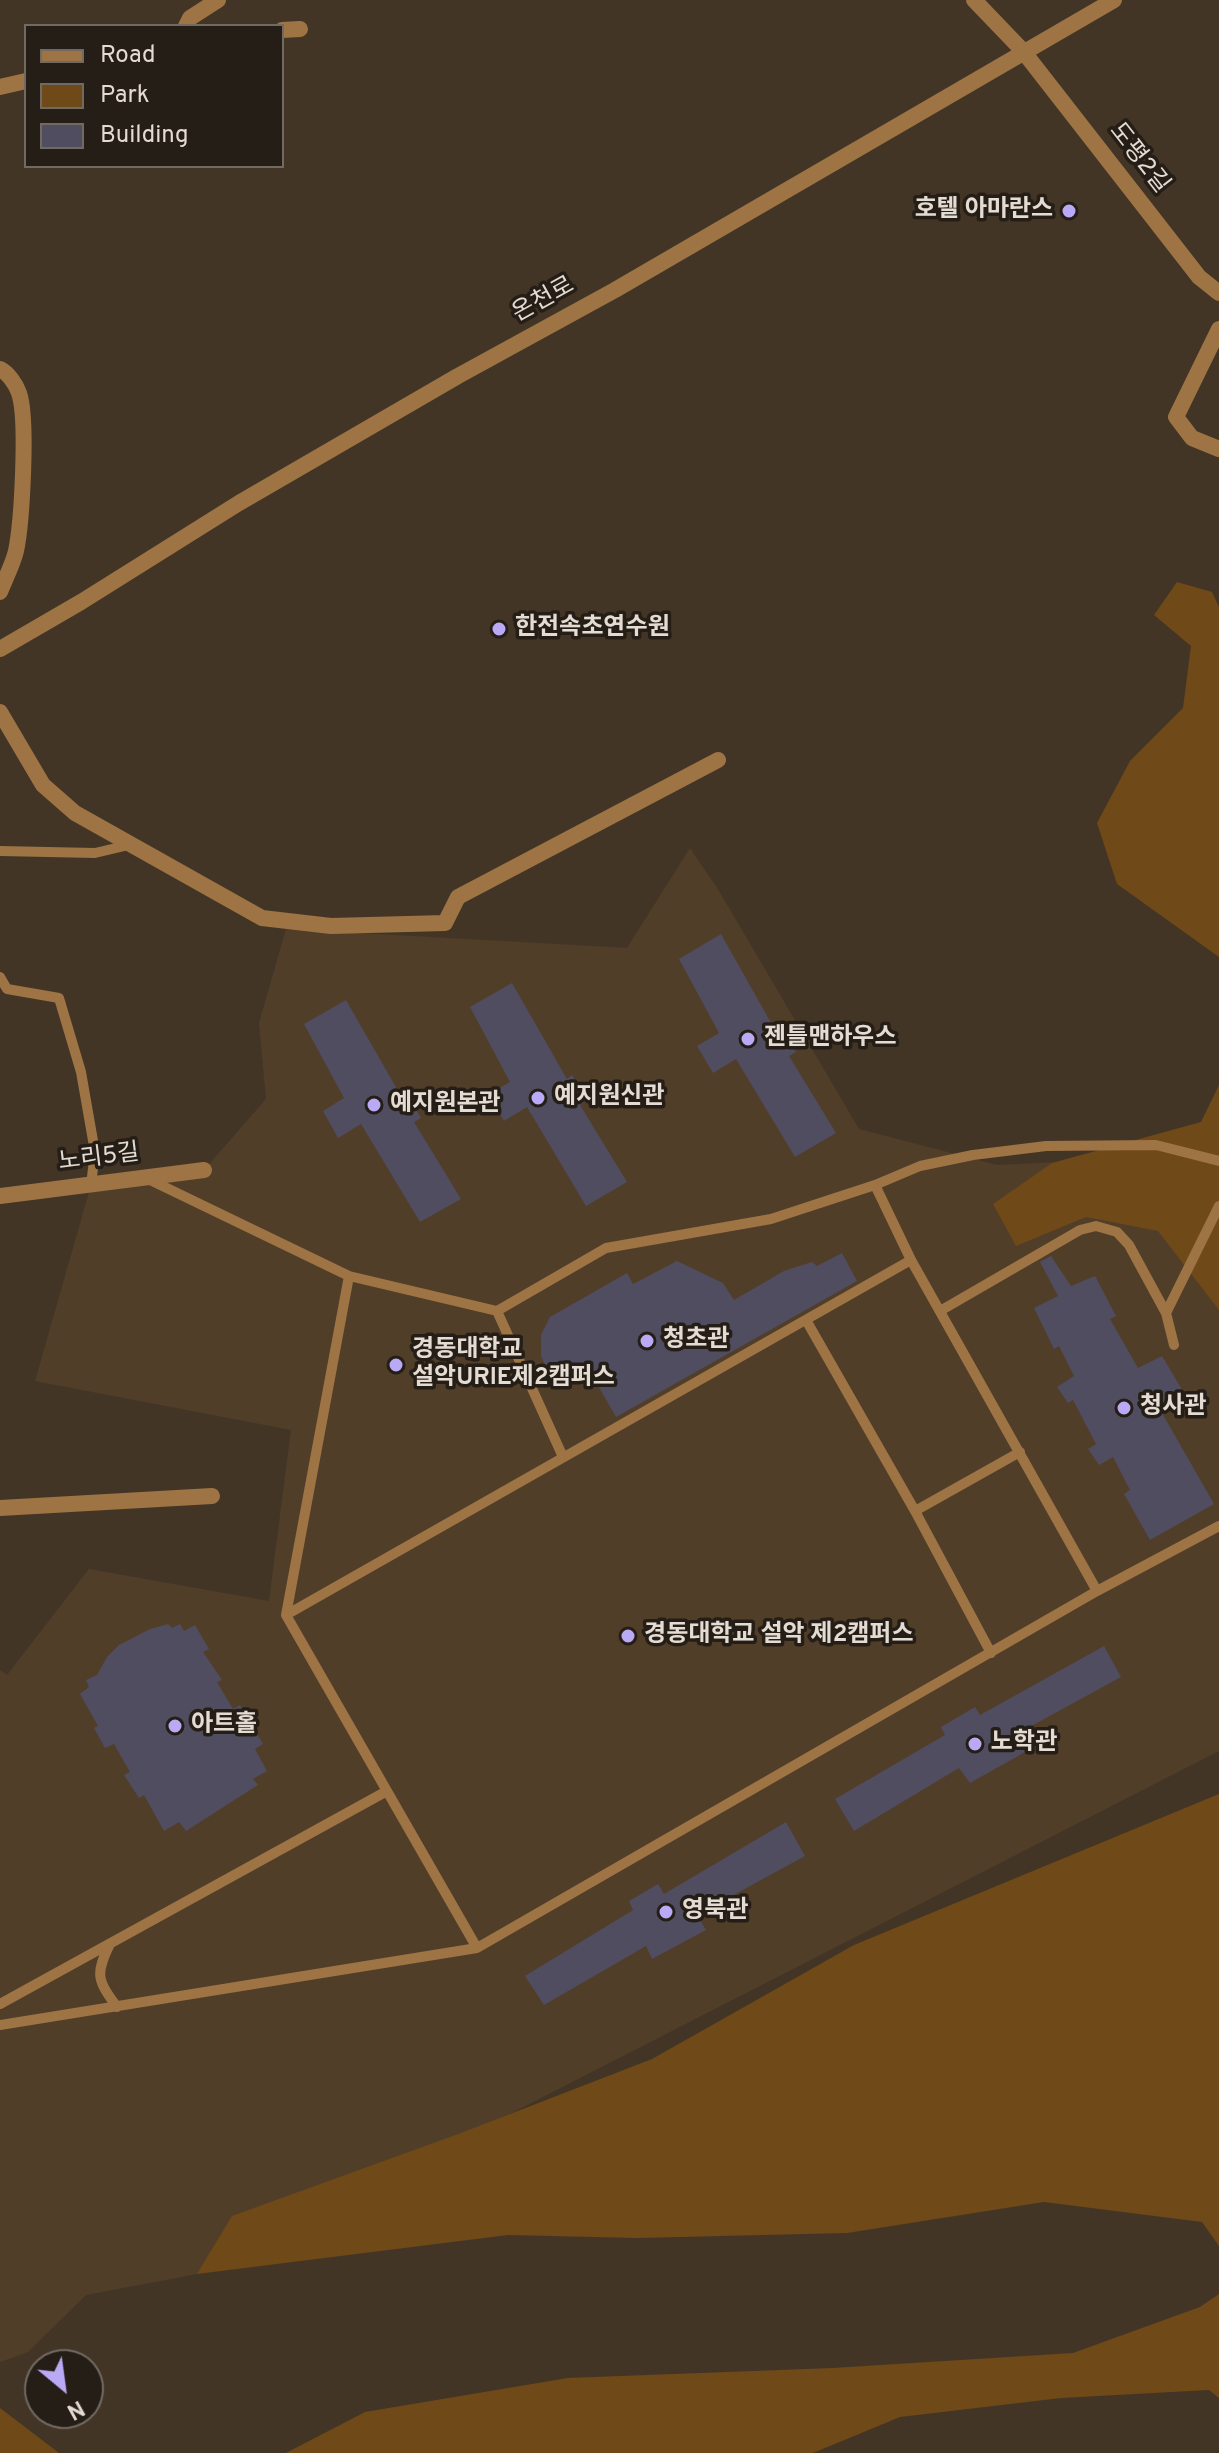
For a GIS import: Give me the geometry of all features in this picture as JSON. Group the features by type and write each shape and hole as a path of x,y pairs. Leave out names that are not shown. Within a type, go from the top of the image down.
{"street":[{"path":"187,24 190,18 218,0"},
{"name":"도평2길","path":"974,0 1023,51 1199,277 1219,293"},
{"name":"온천로","path":"0,649 280,479 615,290 1114,0"},
{"path":"284,30 300,29"},
{"path":"0,87 24,81"},
{"path":"1219,329 1176,417 1192,438 1219,449"},
{"path":"0,369 6,372 19,392 23,420 16,551 0,592"},
{"path":"0,712 43,785 75,813 262,918 331,926 445,923 458,897 718,760"},
{"name":"노리5길","path":"0,1196 204,1170"},
{"path":"0,1508 212,1496"}],"lane":[{"path":"0,851 95,853 133,844"},
{"path":"0,977 7,989 59,998 81,1072 93,1138 95,1152 91,1185"},
{"path":"145,1178 349,1276 497,1311 606,1248 771,1219 875,1185 920,1166 973,1155 1046,1146 1156,1145 1219,1161"},
{"path":"875,1185 911,1260 1097,1591"},
{"path":"1166,1313 1219,1206"},
{"path":"940,1311 1080,1230 1096,1226 1117,1232 1129,1245 1166,1313 1174,1345"},
{"path":"286,1615 911,1260"},
{"path":"349,1276 286,1615 477,1948"},
{"path":"497,1311 563,1457"},
{"path":"806,1320 915,1511 991,1653"},
{"path":"915,1511 1020,1452"},
{"path":"0,2025 477,1948 1097,1591 1219,1526"},
{"path":"0,2004 387,1791"},
{"path":"110,1944 100,1963 99,1977 117,2007"}],"shaded area":[{"name":"경동대학교 설악 제2캠퍼스","path":"690,848 719,891 859,1129 997,1165 1120,1159 1219,1176 1219,1751 197,2274 86,2295 31,2349 24,2349 24,2353 0,2362 0,1670 7,1675 89,1569 269,1601 291,1430 35,1381 91,1185 204,1170 266,1099 259,1023 286,929 627,948"}],"green space":[{"path":"1177,582 1212,592 1219,607 1219,957 1117,884 1097,823 1130,761 1183,708 1191,646 1154,615"},
{"path":"1219,1085 1219,1310 1158,1231 1086,1217 1016,1246 993,1204 1052,1163 1201,1122"},
{"path":"1219,1794 1219,2246 1202,2222 1044,2202 847,2233 638,2238 508,2235 197,2274 232,2216 461,2133 652,2059 854,1945"},
{"path":"1219,2294 1219,2398 1209,2390 1061,2398 900,2417 813,2453 286,2453 365,2412 568,2378 833,2368 1073,2353 1200,2307"},
{"path":"0,2408 59,2453 0,2453"}],"building":[{"name":"젠틀맨하우스","path":"721,934 775,1030 781,1027 796,1052 789,1056 836,1133 795,1157 736,1059 713,1073 697,1046 719,1033 679,959"},
{"name":"예지원신관","path":"512,983 567,1079 572,1075 587,1101 580,1105 627,1182 586,1206 527,1107 504,1121 489,1094 510,1082 470,1007"},
{"name":"예지원본관","path":"346,1000 401,1096 406,1092 421,1118 414,1122 461,1199 420,1222 361,1124 338,1138 323,1111 344,1098 304,1024"},
{"name":"청초관","path":"842,1253 857,1281 616,1417 592,1375 565,1377 554,1373 546,1367 541,1356 541,1335 550,1317 627,1273 633,1284 677,1261 723,1283 734,1300 784,1271 812,1262 817,1266"},
{"name":"청사관","path":"1051,1256 1071,1286 1095,1276 1116,1316 1110,1319 1138,1368 1162,1356 1187,1398 1162,1413 1214,1504 1150,1540 1124,1494 1130,1490 1113,1457 1099,1465 1088,1449 1096,1444 1073,1400 1068,1403 1057,1387 1074,1376 1059,1346 1054,1349 1034,1308 1058,1296 1040,1262"},
{"name":"아트홀","path":"168,1624 172,1628 180,1624 184,1631 195,1625 209,1649 203,1652 222,1680 217,1682 233,1709 240,1705 263,1744 255,1749 267,1771 253,1779 258,1785 186,1831 179,1822 164,1831 144,1795 139,1798 124,1775 130,1772 114,1744 105,1748 94,1728 98,1726 80,1694 89,1687 86,1680 97,1675 107,1657 119,1645 150,1629"},
{"name":"노학관","path":"1104,1646 1121,1677 1015,1735 1025,1752 970,1783 959,1768 854,1831 835,1799 945,1735 941,1727 975,1707 980,1715"},
{"name":"영북관","path":"786,1822 805,1856 697,1915 706,1930 652,1959 646,1946 544,2005 525,1976 633,1910 629,1901 658,1884 664,1894"}],"place":[{"name":"호텔 아마란스","path":"1069,211"},
{"name":"한전속초연수원","path":"499,629"},
{"name":"젠틀맨하우스","path":"748,1039"},
{"name":"예지원신관","path":"538,1098"},
{"name":"예지원본관","path":"374,1105"},
{"name":"청초관","path":"647,1341"},
{"name":"경동대학교 설악URIE제2캠퍼스","path":"396,1365"},
{"name":"청사관","path":"1124,1408"},
{"name":"경동대학교 설악 제2캠퍼스","path":"628,1636"},
{"name":"아트홀","path":"175,1726"},
{"name":"노학관","path":"975,1744"},
{"name":"영북관","path":"666,1912"}]}
